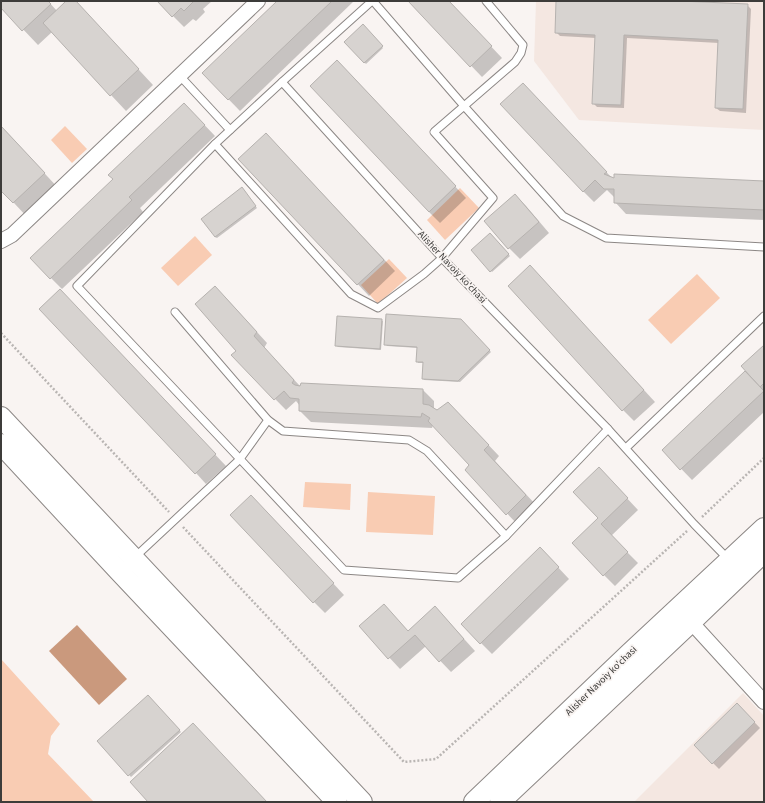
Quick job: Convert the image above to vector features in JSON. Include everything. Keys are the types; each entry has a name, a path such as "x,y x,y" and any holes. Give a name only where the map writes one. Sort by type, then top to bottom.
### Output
{"main road":[{"path":"1,417 127,565 337,802"},
{"path":"1,444 127,565 362,802"},
{"name":"Alisher Navoiy ko'chasi","path":"500,802 691,622 764,528"},
{"name":"Alisher Navoiy ko'chasi","path":"474,802 624,660 735,567 764,552"}],"street":[{"path":"1,241 12,235 258,1"},
{"path":"691,622 764,702"}],"lane":[{"path":"608,429 506,536 458,578 344,570 77,286 215,144 373,1 464,106 563,216 606,238 764,246"},
{"path":"215,144 351,294 378,308 424,274 442,258 492,198 434,132 515,62 521,53 523,45 486,1"},
{"path":"180,76 230,130"},
{"name":"Alisher Navoiy ko'chasi","path":"282,82 442,258 608,429 735,567"},
{"path":"175,312 268,420 283,431 408,440 427,451 506,536"},
{"path":"626,448 764,316"},
{"path":"127,565 240,459 268,420"}],"shaded area":[{"path":"536,1 764,1 764,130 579,120 534,61"},
{"path":"65,126 87,149 72,163 51,140"},
{"path":"460,188 479,208 445,240 427,220"},
{"path":"195,236 212,255 178,286 161,268"},
{"path":"389,259 407,278 378,304 361,285"},
{"path":"697,274 720,298 671,344 648,320"},
{"path":"305,482 351,484 350,510 303,507"},
{"path":"368,492 435,496 433,535 366,532"},
{"path":"77,625 127,679 99,705 49,651"},
{"path":"1,659 60,724 51,736 48,754 94,802 1,802"},
{"path":"743,693 764,716 764,802 634,802"}],"building":[{"path":"1,1 48,1 51,4 22,31 1,8"},
{"path":"66,1 76,1 139,69 110,96 43,23"},
{"path":"157,1 194,1 184,11 181,8 172,17"},
{"path":"277,1 332,1 228,100 202,73"},
{"path":"408,1 449,1 492,46 470,67"},
{"path":"556,1 680,1 748,4 743,109 715,108 718,40 624,35 621,105 592,104 595,35 555,33"},
{"path":"363,24 383,46 364,63 344,42"},
{"path":"337,60 456,186 429,212 310,86"},
{"path":"523,83 607,172 604,174 614,178 614,174 764,181 764,210 614,203 614,189 604,189 595,180 583,192 500,104"},
{"path":"184,103 205,125 129,197 132,200 50,279 30,258 113,179 108,175"},
{"path":"1,126 45,173 13,203 1,191"},
{"path":"266,133 384,260 357,285 238,159"},
{"path":"242,187 256,206 215,237 201,219"},
{"path":"515,194 539,222 508,249 484,221"},
{"path":"490,233 509,254 490,272 471,250"},
{"path":"530,265 644,390 622,411 508,286"},
{"path":"215,286 257,332 254,336 294,380 292,383 300,386 301,383 423,389 423,404 429,405 437,410 448,402 489,445 484,450 526,495 506,515 465,470 469,465 428,421 430,418 422,413 421,417 299,411 299,399 290,398 284,391 274,400 231,355 236,351 195,304"},
{"path":"60,289 216,454 195,474 39,309"},
{"path":"386,314 461,319 490,350 458,381 422,379 423,362 416,362 417,347 384,345"},
{"path":"337,316 382,319 380,349 335,346"},
{"path":"764,345 764,383 760,387 741,366"},
{"path":"745,371 764,391 680,470 662,450"},
{"path":"599,467 628,498 601,524 628,552 603,576 572,543 598,518 573,492"},
{"path":"251,495 334,583 313,603 230,515"},
{"path":"540,547 559,567 480,644 461,624"},
{"path":"384,604 408,631 435,606 464,639 439,662 415,635 388,659 359,626"},
{"path":"148,695 180,730 128,776 97,741"},
{"path":"737,703 755,722 712,764 694,745"},
{"path":"193,723 267,802 148,802 130,782"}]}
